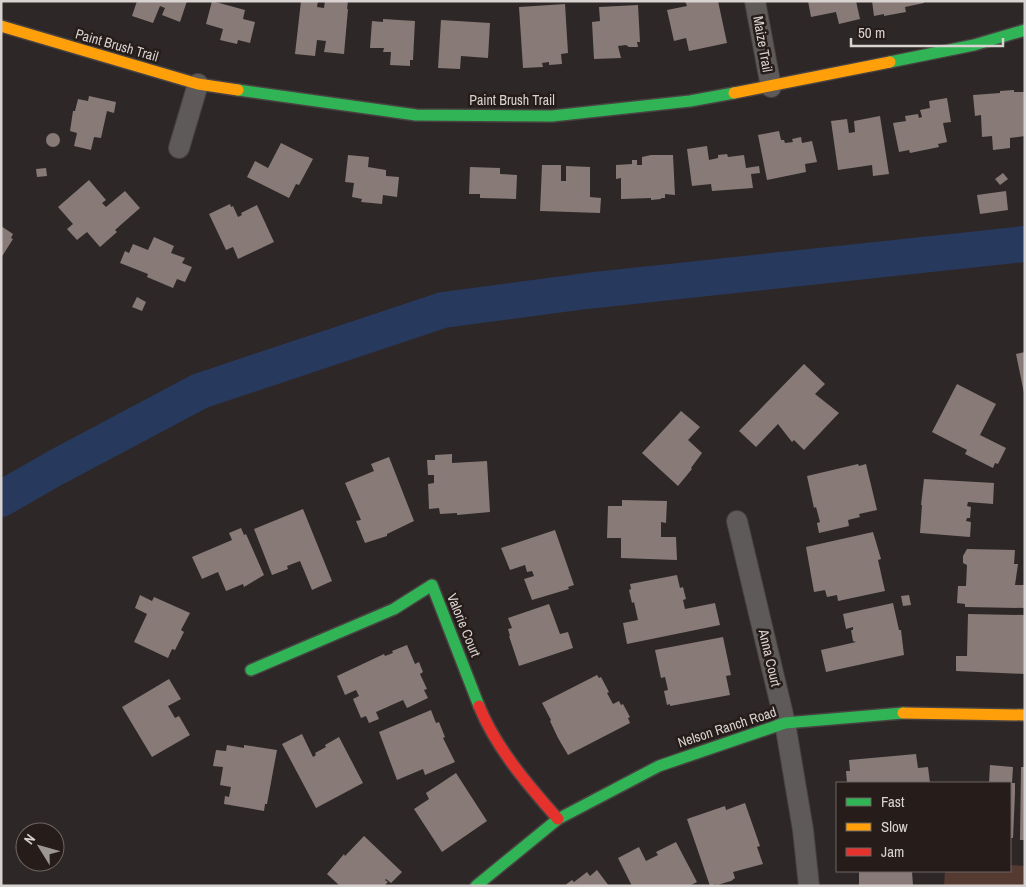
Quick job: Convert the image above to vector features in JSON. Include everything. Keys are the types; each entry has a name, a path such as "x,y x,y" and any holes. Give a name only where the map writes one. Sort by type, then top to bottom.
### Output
{"street":[{"name":"Maize Trail","path":"755,1 771,87"},
{"name":"Paint Brush Trail","path":"1,26 198,84 416,115 542,116 690,101 771,87 974,45 1025,30"},
{"path":"178,148 198,84"},
{"name":"Anna Court","path":"738,521 785,723 803,830 809,886"},
{"name":"Valorie Court","path":"251,670 394,609 432,585 490,729 502,750 536,795 558,819"},
{"name":"Nelson Ranch Road","path":"476,886 558,819 659,766 785,723 891,713 1025,715"}],"shaded area":[{"path":"1011,865 1025,866 1025,886 944,886 945,872 1011,872"}],"building":[{"path":"137,1 187,1 180,22 162,15 165,8 160,6 153,23 132,16"},
{"path":"212,1 245,10 243,19 255,22 250,43 238,40 237,44 220,40 223,29 206,24"},
{"path":"301,1 318,1 317,7 324,8 325,1 348,1 344,54 324,52 326,41 317,40 315,56 295,54"},
{"path":"685,1 718,1 727,43 689,51 686,38 674,41 667,10 687,6"},
{"path":"808,1 856,1 860,19 839,24 836,12 811,17"},
{"path":"872,1 924,1 924,3 905,7 906,12 874,16"},
{"path":"565,4 568,53 561,54 562,64 549,65 549,62 542,63 543,67 523,68 519,7"},
{"path":"638,5 640,42 637,42 638,47 618,46 621,58 594,59 592,22 600,21 599,7"},
{"path":"383,19 415,21 413,60 410,60 410,66 390,65 391,52 383,52 384,48 370,48 372,21 383,22"},
{"path":"441,20 490,23 488,58 461,56 460,69 438,68"},
{"path":"1014,90 1014,92 1025,92 1025,136 1010,138 1010,148 993,150 992,136 982,137 981,115 975,116 973,95"},
{"path":"89,96 116,102 114,113 107,111 101,138 94,137 91,150 74,146 77,133 70,131 73,111 75,111 78,99 88,101"},
{"path":"947,98 951,122 943,123 947,142 938,144 939,147 910,153 909,150 899,152 893,123 906,121 905,116 918,114 919,118 922,117 920,110 930,108 929,101"},
{"path":"880,116 889,174 873,176 872,165 838,170 831,121 847,119 849,133 855,132 854,121"},
{"path":"779,131 781,140 784,140 785,143 793,142 792,139 801,137 802,143 812,141 817,162 805,164 806,172 767,180 758,135"},
{"path":"53,133 58,135 60,140 58,145 53,147 48,145 46,140 48,135"},
{"path":"281,143 313,159 299,185 296,184 289,198 247,177 255,161 268,168"},
{"path":"707,146 709,160 718,158 718,155 727,154 728,157 744,155 746,168 759,166 760,173 751,174 753,188 712,191 711,184 692,186 687,149"},
{"path":"348,155 369,157 368,167 386,170 386,176 399,177 397,197 383,195 382,204 361,202 362,199 352,197 354,183 345,182"},
{"path":"673,155 675,195 665,194 665,198 651,200 651,198 621,199 621,178 616,179 616,165 632,164 632,160 637,160 637,165 642,165 642,157"},
{"path":"542,165 561,165 561,181 566,181 566,166 590,167 590,197 601,198 600,213 540,211"},
{"path":"470,167 500,168 500,174 517,175 516,199 480,198 480,194 469,194"},
{"path":"46,168 47,176 37,177 36,169"},
{"path":"1003,173 1008,179 1000,185 995,179"},
{"path":"89,180 106,200 102,203 106,207 125,191 140,208 115,230 117,232 100,247 87,232 77,240 67,229 73,224 58,207"},
{"path":"1006,191 1008,210 980,214 977,195"},
{"path":"230,204 231,207 233,206 238,217 242,215 241,213 257,205 274,242 238,259 233,247 226,250 209,214"},
{"path":"1,226 13,234 11,238 13,239 1,258"},
{"path":"154,237 174,246 171,253 185,258 182,263 192,267 185,282 177,279 173,288 147,277 148,274 120,263 125,251 129,253 133,244 148,250"},
{"path":"137,297 146,302 142,311 132,307"},
{"path":"1025,352 1025,393 1024,393 1016,354"},
{"path":"804,364 825,384 815,394 839,413 804,450 794,440 792,442 778,424 756,447 739,431"},
{"path":"957,384 996,404 980,435 1006,448 998,464 995,463 993,468 965,454 967,450 932,432"},
{"path":"681,411 700,427 688,440 702,453 678,486 642,453"},
{"path":"452,454 452,463 487,461 490,512 457,515 457,513 440,514 439,508 429,509 428,484 434,483 434,475 428,475 427,460 435,460 435,455"},
{"path":"389,457 414,521 387,534 387,536 365,543 356,521 361,520 345,483 374,471 371,464"},
{"path":"858,464 859,466 866,464 877,510 859,514 860,517 848,520 849,526 819,533 817,523 820,522 816,507 814,508 807,476"},
{"path":"924,479 994,483 993,504 968,502 967,506 971,507 970,518 967,518 966,521 971,522 970,537 920,533"},
{"path":"622,500 667,501 666,523 661,522 661,537 676,537 677,560 621,558 621,538 607,538 608,506 622,506"},
{"path":"303,509 332,581 312,590 300,561 287,566 288,569 272,575 254,529"},
{"path":"241,528 244,535 246,534 264,575 244,587 243,584 226,591 218,572 202,579 192,557 232,540 229,533"},
{"path":"555,530 574,585 568,587 569,589 532,600 524,579 534,576 532,571 527,572 525,565 510,570 501,548"},
{"path":"873,532 881,559 878,560 885,591 838,601 837,595 827,597 825,590 814,592 806,547"},
{"path":"967,549 1015,550 1014,564 1018,564 1015,585 1025,585 1025,608 965,607 965,604 957,603 958,586 966,586 967,565 963,563 963,556"},
{"path":"677,575 680,588 683,587 686,599 683,600 685,609 715,603 720,625 627,644 623,623 638,620 629,590 631,589 630,584"},
{"path":"140,595 152,601 154,597 190,613 181,630 184,632 175,650 172,649 168,658 134,642 147,614 135,608"},
{"path":"909,595 911,605 903,606 901,596"},
{"path":"893,603 899,630 901,630 904,655 826,672 821,650 856,642 853,641 851,630 853,630 853,627 846,629 843,614"},
{"path":"549,604 560,634 568,632 573,648 519,666 509,636 508,629 512,628 508,618"},
{"path":"968,614 1025,615 1025,674 956,671 956,656 967,656"},
{"path":"723,637 731,675 726,676 730,695 667,705 664,691 668,690 665,677 661,678 655,650"},
{"path":"407,645 415,664 419,662 423,672 420,674 427,689 424,690 428,698 407,708 403,700 376,712 379,719 369,723 366,716 361,718 353,699 359,696 356,690 345,695 337,676 384,654 385,656 393,653 392,651"},
{"path":"597,675 599,678 601,677 613,704 619,701 621,705 623,704 630,717 628,718 630,723 568,755 542,703"},
{"path":"169,679 181,699 168,706 175,718 179,716 190,735 152,757 122,707"},
{"path":"431,710 436,723 439,722 445,737 443,738 455,762 425,775 423,769 397,780 379,732"},
{"path":"302,734 313,757 316,755 315,753 326,747 325,745 339,737 363,783 316,808 282,744"},
{"path":"227,745 244,748 244,745 277,750 264,811 224,804 225,796 229,797 231,787 220,785 223,767 213,766 216,750 226,751"},
{"path":"916,754 918,768 928,767 930,782 847,782 846,771 850,771 849,760"},
{"path":"990,765 1013,767 1012,783 1015,783 1015,793 1013,838 1011,838 1011,782 989,782"},
{"path":"1021,767 1025,767 1025,840 1020,840"},
{"path":"456,773 487,821 442,852 414,809 429,799 426,793"},
{"path":"745,803 760,846 757,847 763,864 733,872 735,878 731,881 710,886 687,819 725,806 726,810"},
{"path":"364,836 402,872 391,883 386,879 388,882 384,886 340,886 327,874 344,854 345,856"},
{"path":"676,842 697,882 689,886 632,886 618,858 639,847 646,861 658,855 656,852"},
{"path":"597,870 609,886 564,886 572,880 574,882 587,872 590,876"},
{"path":"859,872 912,872 913,886 859,886"}],"waterway":[{"path":"1,499 200,391 443,310 586,291 1025,244"}],"traffic: fast":[{"path":"890,62 974,45 1025,30"},
{"path":"238,90 416,115 552,116 690,101 734,93"},
{"path":"251,670 394,609 432,585 479,706"},
{"path":"476,886 558,819 659,766 785,723 903,713"}],"traffic: slow":[{"path":"1,26 198,84 238,90"},
{"path":"734,93 890,62"},
{"path":"903,713 1025,715"}],"traffic: jam":[{"path":"479,706 494,737 524,779 558,819"}]}
